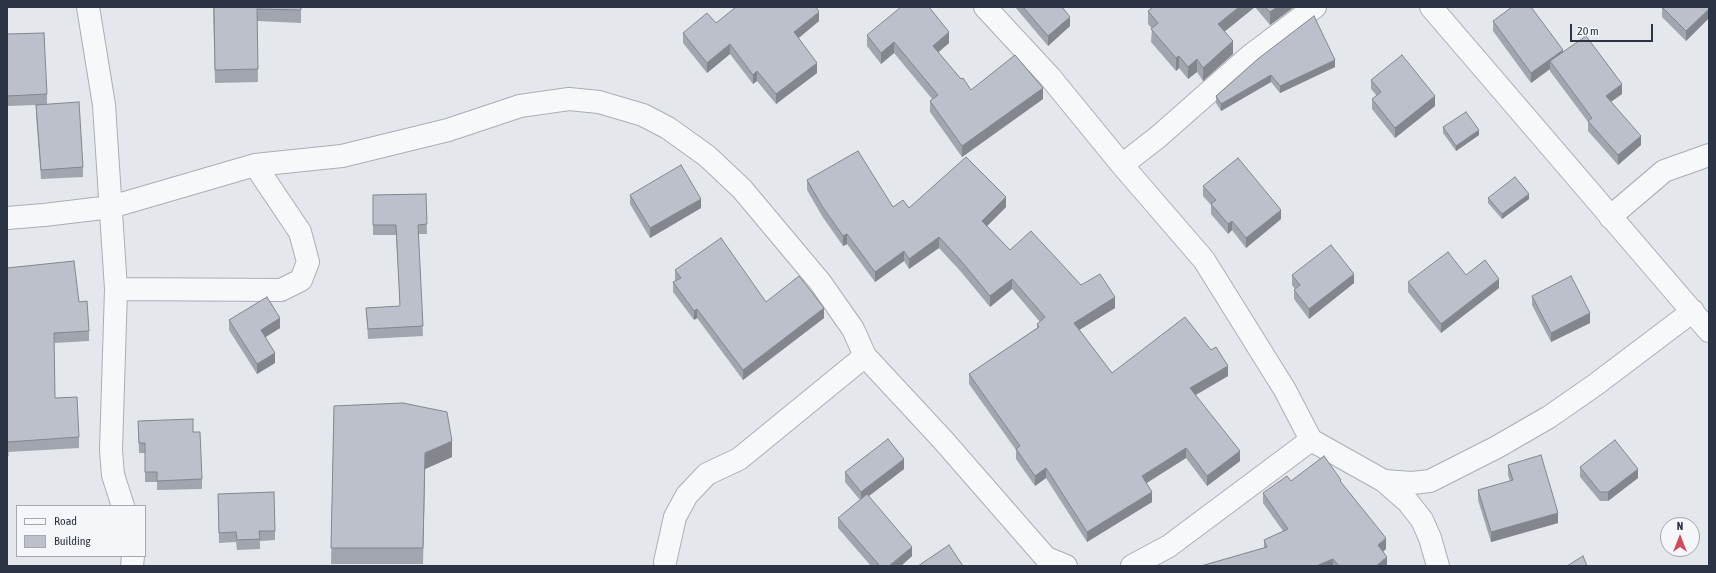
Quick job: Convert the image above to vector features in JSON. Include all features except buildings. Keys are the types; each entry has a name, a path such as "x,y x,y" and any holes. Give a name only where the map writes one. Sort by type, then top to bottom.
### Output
{"street":[{"path":"88,7 104,105 116,289 111,450 113,475 123,505"},
{"path":"985,7 1050,78 1122,165 1204,260 1285,390 1311,440 1384,481 1408,502 1422,520 1430,538 1438,566"},
{"path":"1122,165 1158,137 1251,55 1315,7"},
{"path":"1431,7 1709,331"},
{"path":"7,218 44,215 111,206 255,165 342,156 448,130 520,106 569,99 599,102 643,115 668,128 707,156 742,189 820,282 853,329 865,356 948,446 1046,558 1066,566"},
{"path":"1610,217 1664,171 1709,155"},
{"path":"116,289 281,290 301,280 308,262 300,232 255,165"},
{"path":"1384,481 1430,481 1460,466 1549,417 1595,385 1693,311"},
{"path":"665,562 675,518 687,495 707,474 739,459 865,356"},
{"path":"1132,566 1169,546 1311,440"},
{"path":"1422,520 1430,481"}]}
